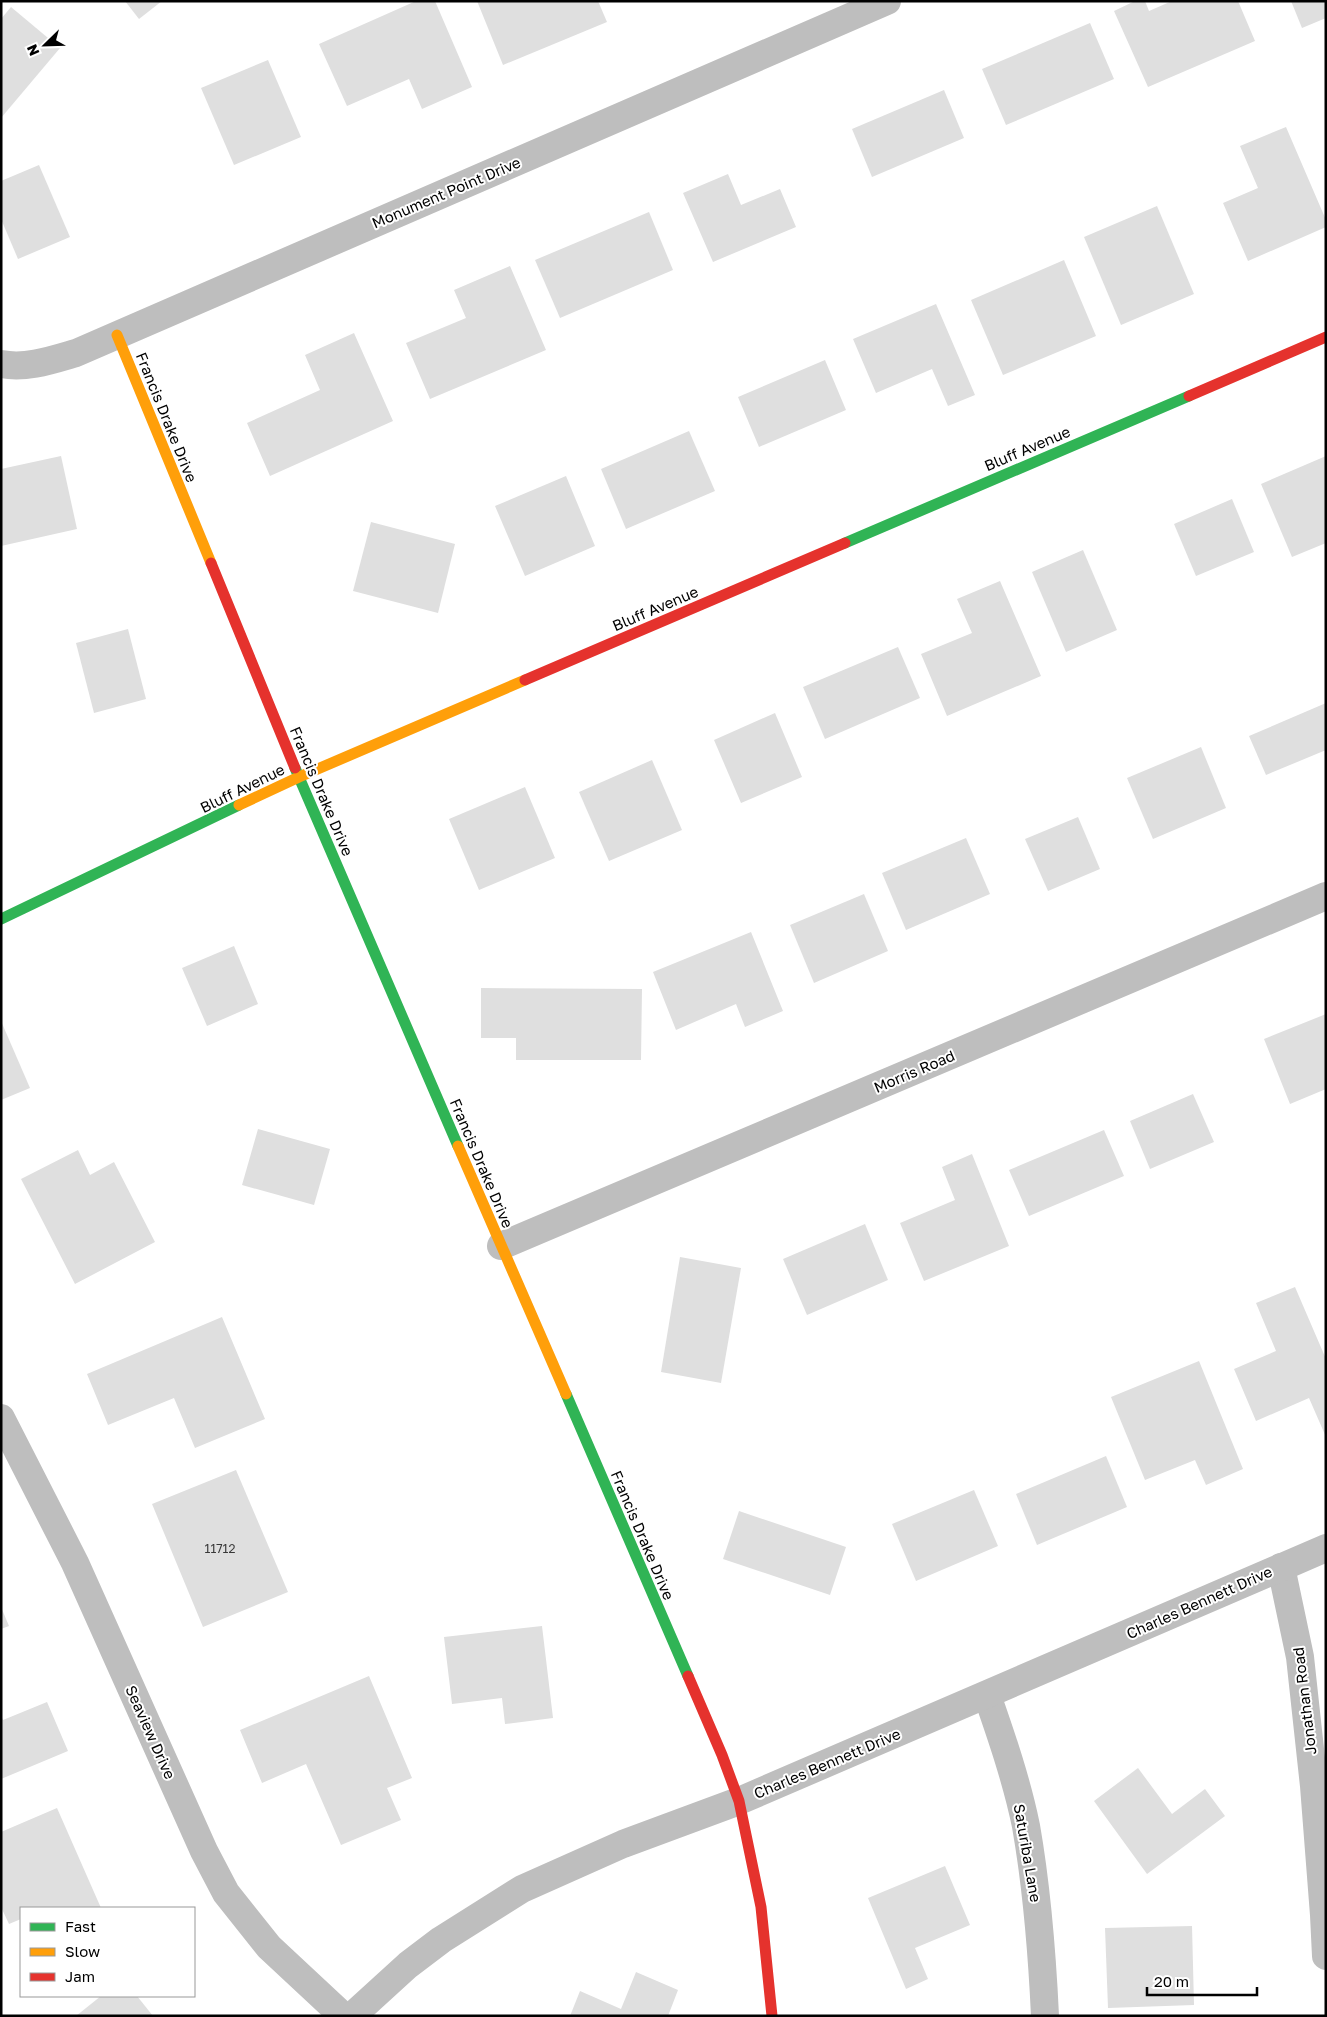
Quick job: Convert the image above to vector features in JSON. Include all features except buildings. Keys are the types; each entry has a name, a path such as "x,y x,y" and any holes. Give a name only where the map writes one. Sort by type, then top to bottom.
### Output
{"street":[{"name":"Monument Point Drive","path":"1,364 11,366 44,362 76,353 887,1"},
{"name":"Francis Drake Drive","path":"117,335 299,777 722,1755 739,1801 761,1907 772,2016"},
{"name":"Bluff Avenue","path":"1,919 299,777 1326,337"},
{"name":"Morris Road","path":"501,1246 1326,896"},
{"name":"Seaview Drive","path":"1,1418 75,1563 200,1842 226,1892 269,1947 343,2016"},
{"name":"Charles Bennett Drive","path":"352,2016 408,1965 441,1940 522,1889 623,1844 739,1801 1326,1548"},
{"name":"Jonathan Road","path":"1281,1567 1300,1657 1315,1796 1326,1956"},
{"name":"Saturiba Lane","path":"987,1695 1003,1740 1025,1826 1041,1934 1045,2016"}],"traffic: fast":[{"path":"845,543 1189,396"},
{"path":"295,768 458,1146"},
{"path":"1,919 239,805"},
{"path":"566,1394 688,1676"}],"traffic: slow":[{"path":"117,335 211,563"},
{"path":"239,805 299,777 525,680"},
{"path":"458,1146 566,1394"}],"traffic: jam":[{"path":"1189,396 1326,337"},
{"path":"525,680 845,543"},
{"path":"211,563 295,768"},
{"path":"688,1676 722,1755 739,1801 761,1907 772,2016"}]}
